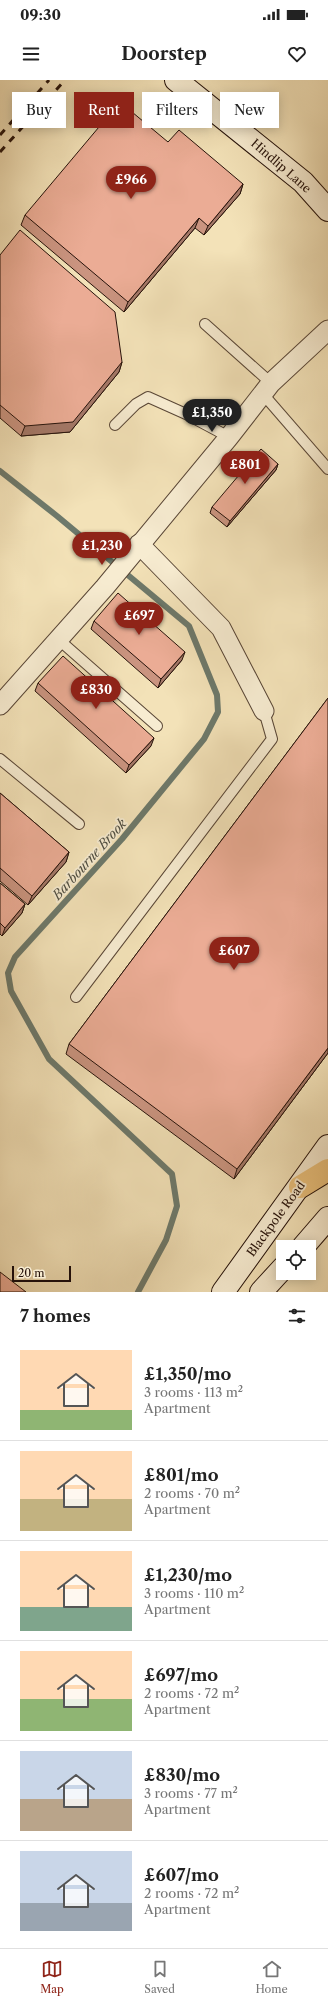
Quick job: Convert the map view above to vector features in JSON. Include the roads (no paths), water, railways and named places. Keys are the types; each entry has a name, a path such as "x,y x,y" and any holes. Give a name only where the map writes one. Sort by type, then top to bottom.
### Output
{"highway":[{"path":"300,1187 328,1170"}],"main road":[{"name":"Hindlip Lane","path":"176,80 303,182 328,210"},
{"name":"Blackpole Road","path":"223,1292 300,1187 328,1146"},
{"path":"309,1240 328,1218"},
{"path":"262,1292 276,1276"}],"street":[{"path":"0,705 105,587 229,437 267,388 328,330"},
{"path":"139,544 221,628 264,711"}],"lane":[{"path":"205,324 267,388 328,469"},
{"path":"115,425 136,404 148,397 167,404 229,437"},
{"path":"58,639 157,726"},
{"path":"76,997 272,739 264,711"},
{"path":"0,759 79,824"}],"waterway":[{"name":"Barbourne Brook","path":"0,471 57,516 189,626 217,695 218,712 204,739 122,839 15,957 8,973 11,991 49,1059 172,1174 177,1206 166,1240 138,1292"}],"railway":[{"path":"0,135 49,80"},
{"path":"0,152 65,80"}]}
